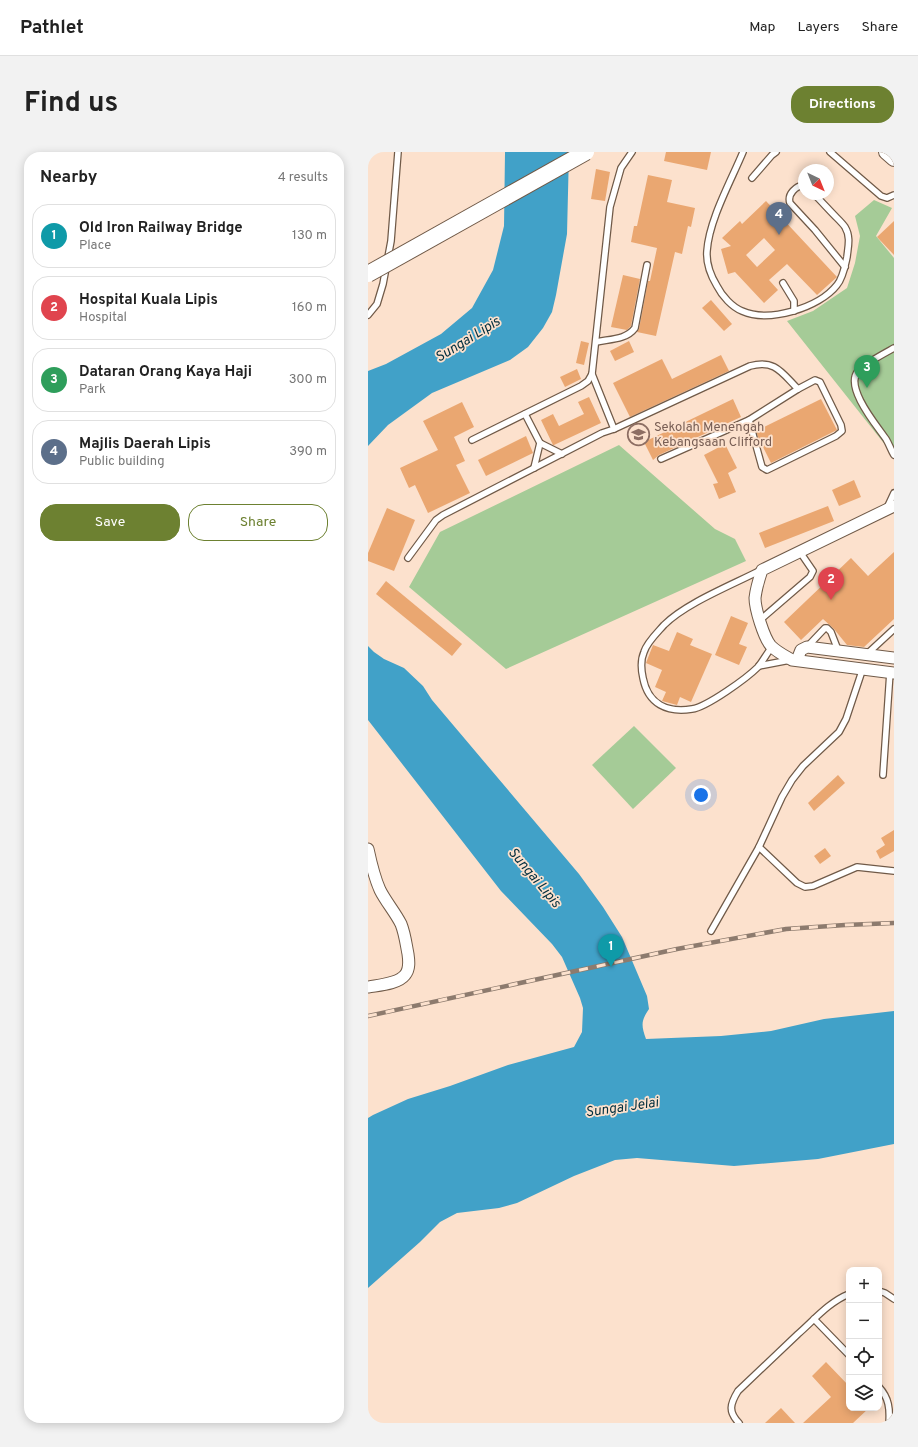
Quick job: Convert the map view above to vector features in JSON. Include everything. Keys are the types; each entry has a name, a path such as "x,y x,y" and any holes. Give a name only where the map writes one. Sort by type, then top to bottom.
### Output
{"main road":[{"path":"368,274 586,152"}],"street":[{"path":"886,152 894,159"},
{"path":"891,507 762,570 755,597 760,620 768,641 772,647 795,660 864,668 892,673"},
{"path":"795,660 801,650 807,647 894,658"},
{"path":"368,849 374,875 379,887 400,923 406,938 409,961 405,974 400,979 368,987"}],"lane":[{"path":"368,315 377,304 383,284 391,241 398,152"},
{"path":"472,440 581,386 588,381 592,374 610,207 622,168 632,152"},
{"path":"743,152 716,215 709,236 707,253 709,268 720,292 742,311 751,314 770,315 794,311 805,307 829,293 842,278 849,240 845,227 820,200"},
{"path":"752,178 772,154 776,152"},
{"path":"830,152 881,196 887,198 894,195"},
{"path":"798,187 790,194 790,203 815,230 845,267"},
{"path":"596,342 624,337 635,328 647,265"},
{"path":"783,283 794,301 794,311"},
{"path":"894,348 880,355 858,371 855,377 857,395 861,404 887,441 894,455"},
{"path":"408,558 436,520 452,510 602,433 750,366 761,363 771,365 780,370 798,389"},
{"path":"592,374 614,428"},
{"path":"661,458 749,420 815,380 820,382 841,425 842,431 836,436 767,470 762,467 749,420"},
{"path":"526,414 540,443 562,454"},
{"path":"534,468 540,443"},
{"path":"891,507 894,493"},
{"path":"760,620 810,577 813,571 812,568 800,552"},
{"path":"762,570 690,606 674,616 664,625 648,643 644,650 641,666 645,690 653,700 662,706 679,710 694,709 703,706 725,692 759,666 772,647"},
{"path":"807,647 825,628 827,628 831,632 838,650"},
{"path":"867,654 894,629"},
{"path":"759,666 795,660"},
{"path":"711,931 759,846 782,797 792,780 803,766 838,732 846,719 864,668"},
{"path":"883,774 892,673"},
{"path":"759,846 797,883 804,887 813,886 857,867 894,871"},
{"path":"882,1292 894,1299"},
{"path":"739,1423 732,1414 731,1406 732,1401 738,1391 814,1319 846,1295"},
{"path":"814,1319 846,1352"},
{"path":"882,1390 888,1401 889,1423"}],"green space":[{"path":"874,200 892,208 876,236 894,258 894,456 787,321 813,311 847,288 855,263 860,236 855,216"},
{"path":"619,445 715,529 735,539 746,561 506,669 409,587 440,532"},
{"path":"634,726 676,768 633,809 592,765"}],"water":[{"name":"Sungai Lipis","path":"505,152 569,152 567,234 552,312 543,328 528,347 510,360 432,393 388,425 368,446 368,371 386,364 441,334 472,308 493,270 504,226"},
{"path":"368,646 384,659 404,668 423,686 432,700 579,874 603,907 622,937 647,996 649,1009 644,1017 643,1023 643,1030 646,1039 721,1036 771,1031 824,1019 894,1011 894,1144 818,1159 734,1166 637,1158 615,1160 574,1176 517,1203 499,1208 457,1213 440,1222 420,1242 368,1288 368,1118 408,1099 450,1086 508,1065 574,1047 582,1032 583,1008 562,957 552,944 501,891 368,720"}],"building":[{"path":"666,152 711,152 707,170 664,161"},
{"path":"596,169 610,172 605,201 591,199"},
{"path":"648,175 672,180 667,202 695,208 691,227 688,226 682,254 675,252 656,336 637,332 639,329 648,281 650,281 657,248 631,242 634,226 637,226"},
{"path":"766,201 837,277 817,295 787,264 769,280 778,290 764,303 735,272 728,274 721,249 731,246 722,238 740,221 742,224","holes":["764,238 775,250 757,267 746,255"]},
{"path":"894,221 894,255 877,237"},
{"path":"623,275 640,279 631,326 627,330 611,327"},
{"path":"711,300 732,324 724,331 702,308"},
{"path":"581,341 589,343 584,365 576,363"},
{"path":"629,341 634,352 615,361 610,351"},
{"path":"721,355 729,371 630,417 613,383 662,359 672,379"},
{"path":"577,369 581,379 565,387 560,377"},
{"path":"589,397 601,423 553,445 541,420 553,414 559,426 584,414 578,402"},
{"path":"733,399 741,417 659,455 653,460 644,442"},
{"path":"821,399 837,430 771,463 756,431"},
{"path":"462,402 474,427 454,437 465,461 456,465 470,493 428,513 415,485 409,488 400,468 438,450 423,421"},
{"path":"526,436 533,453 486,476 478,460"},
{"path":"725,444 737,468 728,473 736,492 719,499 713,484 718,483 704,455"},
{"path":"854,480 861,497 839,506 832,490"},
{"path":"828,506 834,521 765,548 759,533"},
{"path":"387,508 415,520 394,571 368,561 368,553"},
{"path":"894,552 894,619 864,647 847,645 834,629 823,619 801,640 784,622 851,558 868,576"},
{"path":"386,581 462,644 452,656 376,594"},
{"path":"731,616 748,623 739,644 747,647 739,665 715,655"},
{"path":"677,632 693,639 690,645 712,654 691,702 680,697 677,705 662,701 666,692 655,687 662,670 646,663 653,645 669,651"},
{"path":"838,775 845,783 814,811 808,803"},
{"path":"894,830 894,851 880,859 876,851 885,845 881,838"},
{"path":"825,848 831,856 820,864 814,856"},
{"path":"826,1362 846,1383 846,1411 866,1411 853,1423 803,1423 831,1397 812,1376"},
{"path":"781,1408 795,1423 765,1423"}],"railway":[{"path":"368,1016 677,949 786,929 894,923"}],"place":[{"name":"Majlis Daerah Lipis","path":"779,235"},
{"name":"Dataran Orang Kaya Haji","path":"867,388"},
{"name":"Sekolah Menengah Kebangsaan Clifford","path":"639,435"},
{"name":"Hospital Kuala Lipis","path":"831,600"},
{"name":"Old Iron Railway Bridge","path":"611,967"}],"water label":[{"name":"Sungai Jelai","path":"622,1108"}]}
